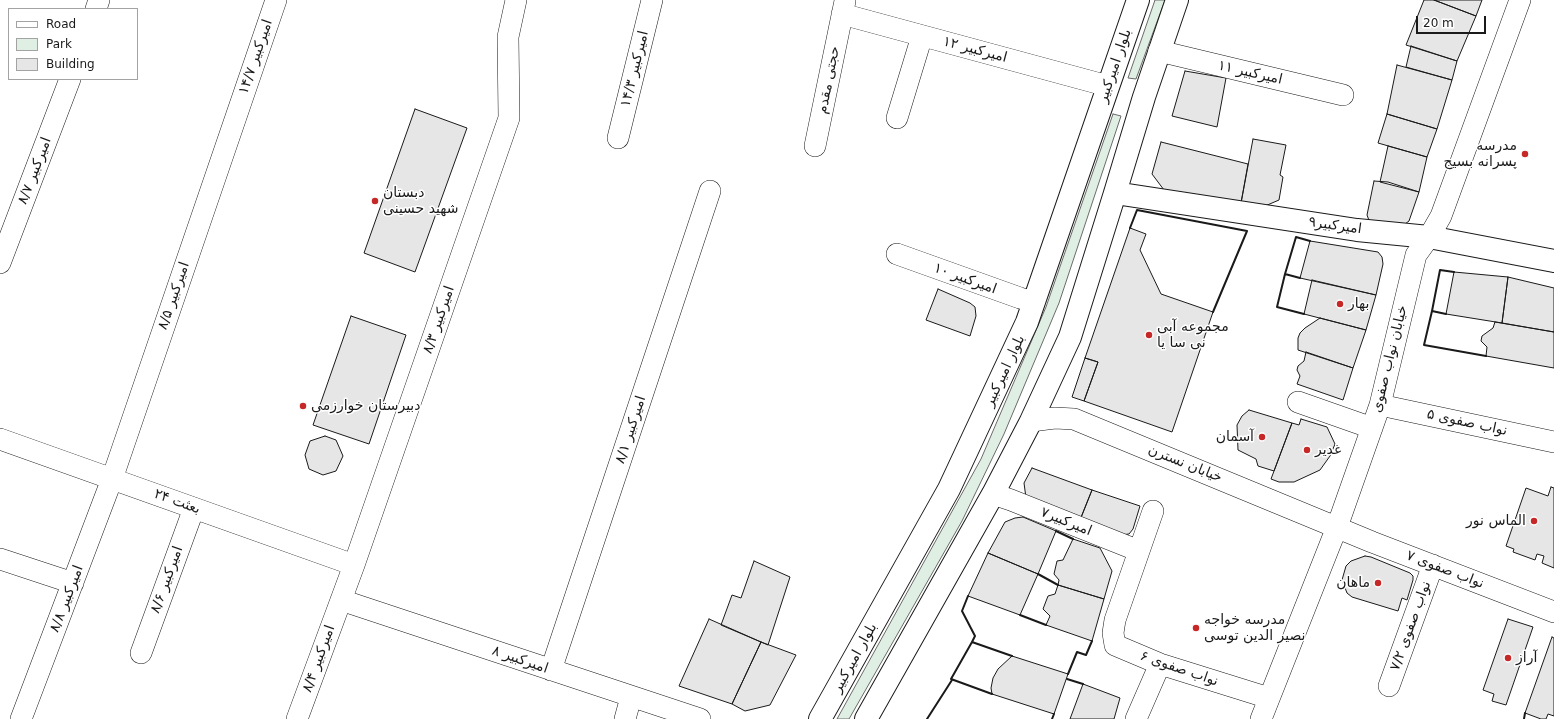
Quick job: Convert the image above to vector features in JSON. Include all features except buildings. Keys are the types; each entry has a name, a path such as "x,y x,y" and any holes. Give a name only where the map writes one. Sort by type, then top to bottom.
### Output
{"main road":[{"name":"بلوار امیرکبیر","path":"820,719 950,489 1027,322 1138,0"},
{"path":"866,719 993,494 1031,422 1070,337 1159,51 1177,0"},
{"name":"امیرکبیر۹","path":"1115,193 1357,230 1429,237 1554,261"}],"street":[{"name":"امیرکبیر ۱۴/۷","path":"237,113 276,0"},
{"name":"امیرکبیر ۸/۳","path":"341,600 509,118 508,37 516,0"},
{"name":"امیرکبیر ۱۴/۳","path":"618,138 652,0"},
{"name":"خیابان نواب صفوی","path":"1261,719 1337,527 1380,405 1416,255 1429,237 1441,216 1520,0"},
{"name":"امیرکبیر ۱۲","path":"844,7 922,36 1108,86"},
{"name":"حجتی مقدم","path":"815,146 844,7"},
{"path":"897,118 922,36"},
{"name":"امیرکبیر ۱۱","path":"1159,51 1342,95"},
{"name":"امیرکبیر ۸/۷","path":"0,263 70,80"},
{"name":"امیرکبیر ۸/۵","path":"112,479 237,113"},
{"name":"امیرکبیر ۸/۱","path":"551,670 710,191"},
{"name":"امیرکبیر ۱۰","path":"897,254 1034,302"},
{"path":"1298,402 1372,428"},
{"name":"نواب صفوی ۵","path":"1380,405 1554,442"},
{"name":"خیابان نسترن","path":"1031,422 1055,418 1074,419 1337,527"},
{"name":"بعثت ۲۴","path":"0,439 354,565"},
{"name":"امیرکبیر ۸/۸","path":"21,719 112,479"},
{"name":"امیرکبیر۷","path":"993,494 1139,551"},
{"name":"امیرکبیر ۸/۶","path":"141,652 194,508"},
{"path":"1139,551 1153,511"},
{"name":"نواب صفوی ۷","path":"1337,527 1554,612"},
{"name":"نواب صفوی ۶","path":"1139,551 1115,620 1113,633 1115,645 1160,664 1269,698"},
{"path":"0,559 73,583"},
{"name":"نواب صفوی ۷/۲","path":"1389,686 1433,565"},
{"name":"امیرکبیر ۸","path":"341,600 700,719"},
{"name":"امیرکبیر ۸/۴","path":"297,719 341,600"},
{"path":"1136,719 1160,664"},
{"path":"625,719 631,697"}],"green space":[{"path":"1155,0 1165,0 1136,79 1128,78"},
{"path":"1113,114 1121,116 1059,303 1004,434 962,521 849,719 837,719 981,459 1046,307"}],"wall":[{"path":"1130,228 1137,210 1247,231 1213,312"},
{"path":"1300,278 1285,274 1296,237 1310,241"},
{"path":"1446,314 1432,311 1440,270 1454,272"},
{"path":"1285,274 1277,307 1304,314"},
{"path":"1432,311 1424,345 1486,356"},
{"path":"1056,531 1073,539"},
{"path":"1038,574 1058,585"},
{"path":"968,596 962,611 975,636 972,642"},
{"path":"1020,615 1046,625"},
{"path":"1068,674 1077,652 1086,655 1092,641"},
{"path":"992,694 951,679 972,642 1012,656"},
{"path":"1067,679 1083,684"},
{"path":"927,719 952,680"},
{"path":"1524,719 1525,713"},
{"path":"1052,719 1054,714"}],"place":[{"name":"مدرسه پسرانه بسیج","path":"1525,154"},
{"name":"دبستان شهید حسینی","path":"375,201"},
{"name":"بهار","path":"1340,304"},
{"name":"مجموعه آبی نی سا یا","path":"1149,335"},
{"name":"دبیرستان خوارزمی","path":"303,406"},
{"name":"آسمان","path":"1262,437"},
{"name":"غدیر","path":"1307,450"},
{"name":"الماس نور","path":"1534,521"},
{"name":"ماهان","path":"1378,583"},
{"name":"مدرسه خواجه نصیر الدین توسی","path":"1196,628"},
{"name":"آراز","path":"1508,658"}]}
